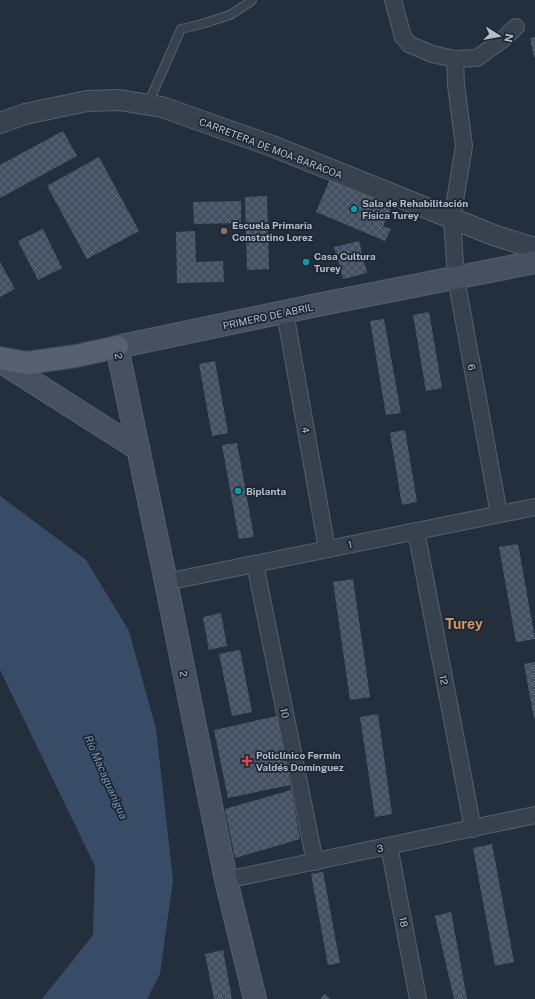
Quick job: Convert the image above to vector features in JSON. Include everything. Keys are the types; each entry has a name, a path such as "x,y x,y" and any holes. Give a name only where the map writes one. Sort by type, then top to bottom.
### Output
{"main road":[{"name":"PRIMERO DE ABRIL","path":"0,358 27,363 76,356 535,262"},
{"name":"2","path":"117,347 226,880 255,999"},
{"path":"0,362 138,449"}],"street":[{"path":"393,0 403,37 409,44 432,54 455,59 477,58 502,40 516,27"},
{"name":"6","path":"455,59 456,85 464,146 452,219 456,278 499,514"},
{"name":"CARRETERA DE MOA-BARACOA","path":"0,123 26,114 87,101 119,100 162,107 272,146 496,236 535,248"},
{"name":"4","path":"285,312 327,549"},
{"name":"1","path":"166,582 535,507"},
{"name":"12","path":"416,531 473,829"},
{"name":"10","path":"255,564 315,862"},
{"name":"3","path":"226,880 535,815"},
{"name":"18","path":"389,846 418,999"}],"lane":[{"path":"148,104 181,29 230,15 252,0"}],"water":[{"name":"Río Macaguanigua","path":"0,496 86,560 129,631 156,729 173,880 160,974 147,999 42,999 93,935 95,866 0,670"}],"building":[{"path":"535,37 535,57 534,57 530,38"},
{"path":"63,131 77,156 0,198 0,165"},
{"path":"99,157 139,231 87,259 47,186"},
{"name":"Sala de Rehabilitación Física Turey","path":"330,179 392,206 383,226 391,229 385,241 316,212"},
{"path":"267,196 269,269 247,270 245,197"},
{"path":"241,201 241,223 194,224 193,202"},
{"path":"43,229 62,268 38,280 18,241"},
{"path":"195,231 196,262 223,261 224,282 177,283 176,232"},
{"path":"359,241 367,273 343,279 334,247"},
{"path":"0,262 15,289 0,297"},
{"path":"429,312 442,388 426,391 413,315"},
{"path":"384,319 401,413 386,415 370,321"},
{"path":"215,361 228,433 212,436 199,364"},
{"path":"405,430 417,502 402,505 390,433"},
{"name":"Biplanta","path":"237,443 254,537 239,539 222,445"},
{"path":"518,544 535,639 516,642 499,547"},
{"path":"353,579 370,697 350,700 333,582"},
{"path":"221,613 227,646 209,650 203,617"},
{"path":"240,650 252,712 232,716 219,654"},
{"path":"535,662 535,718 534,718 524,664"},
{"path":"378,714 392,814 375,817 360,717"},
{"path":"277,716 290,785 228,798 214,730"},
{"path":"291,790 300,839 235,858 225,809"},
{"path":"492,844 514,962 495,966 473,848"},
{"path":"323,872 340,963 328,965 311,874"},
{"path":"451,912 467,999 454,999 435,916"},
{"path":"223,950 232,999 214,999 205,954"},
{"path":"325,994 330,999 320,999"}],"place":[{"name":"Sala de Rehabilitación Física Turey","path":"354,209"},
{"name":"Escuela Primaria Constatino Lorez","path":"224,231"},
{"name":"Casa Cultura Turey","path":"306,262"},
{"name":"Biplanta","path":"238,491"},
{"name":"Policlínico Fermín Valdés Domínguez","path":"247,761"}],"district":[{"name":"Turey","path":"464,624"}]}
